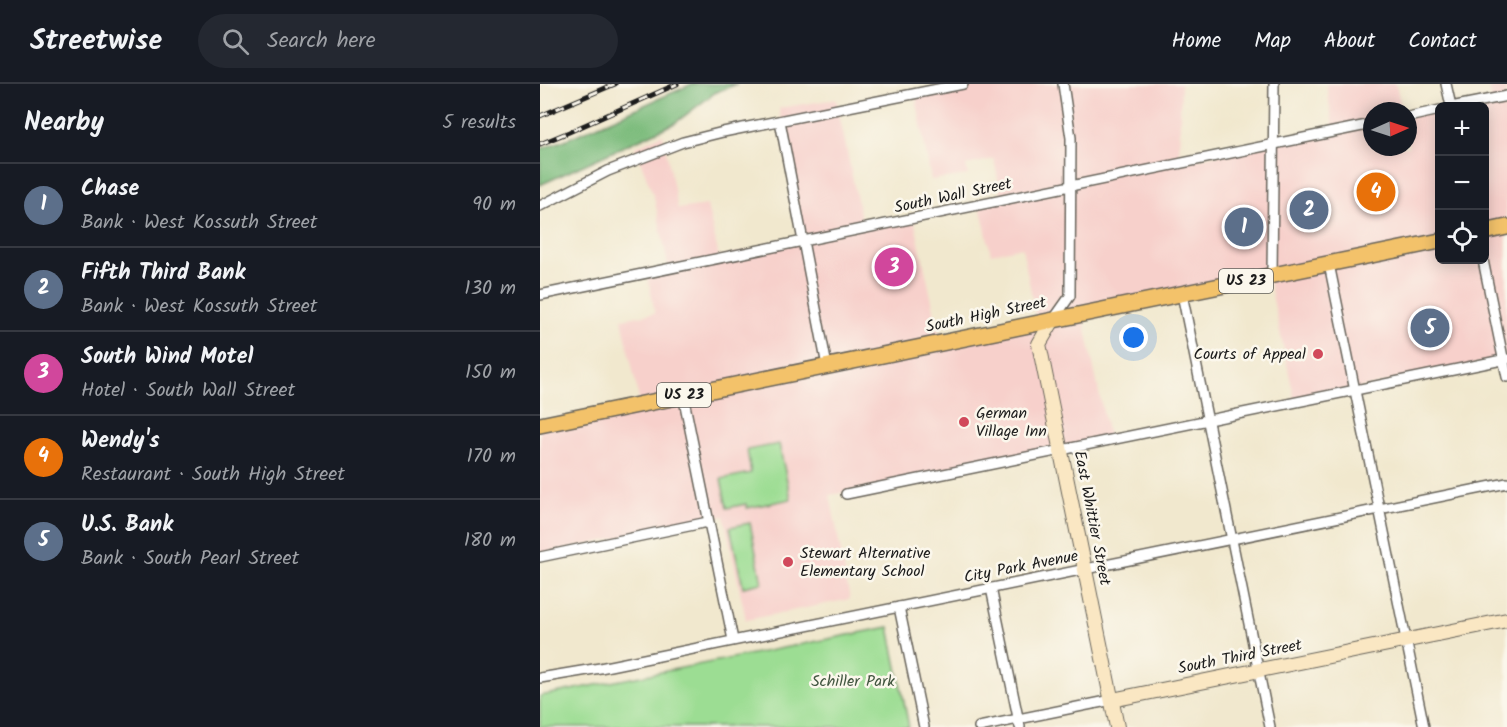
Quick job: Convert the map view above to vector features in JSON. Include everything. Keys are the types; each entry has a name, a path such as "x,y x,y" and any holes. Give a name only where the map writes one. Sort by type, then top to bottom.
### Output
{"main road":[{"path":"1489,231 1507,227"},
{"name":"South High Street","path":"540,425 1435,242"}],"street":[{"path":"540,206 608,171 673,146 723,132 963,84"},
{"path":"1053,320 1070,292 1071,138 1064,84"},
{"path":"1272,275 1274,84"},
{"path":"1446,84 1450,102"},
{"path":"1476,102 1507,96"},
{"path":"1417,115 1435,111"},
{"path":"780,121 827,366"},
{"name":"South Wall Street","path":"540,295 1363,126"},
{"path":"1329,264 1424,727"},
{"path":"1483,264 1507,377"},
{"path":"1182,294 1270,727"},
{"name":"East Whittier Street","path":"1053,320 1039,342 1118,727"},
{"path":"846,495 1505,359"},
{"path":"683,395 733,640"},
{"name":"City Park Avenue","path":"540,678 600,668 1507,483"},
{"path":"540,557 708,522"},
{"path":"991,588 1019,723"},
{"path":"899,607 924,727"},
{"name":"South Third Street","path":"979,727 1019,723 1112,700 1507,620"}],"shaded area":[{"path":"954,84 1181,84 1179,163 1334,131 1326,84 1396,84 1400,102 1363,102 1363,156 1417,156 1417,114 1435,111 1435,264 1489,264 1489,102 1480,102 1491,100 1488,84 1506,84 1507,379 1502,359 1295,401 1268,276 1082,310 1109,441 830,495 850,599 746,620 724,516 540,554 540,423 640,404 622,319 655,313 647,273 669,269 654,197 635,147 663,134 678,209 707,205 719,257 804,240 779,108 836,99 863,228 914,219 941,342 1037,322 1022,247 991,254 980,205 1002,200 994,159 966,165 968,175 931,180 915,92"}],"green space":[{"path":"692,84 737,84 716,92 675,123 540,185 540,149"},
{"path":"779,444 791,499 747,508 746,504 727,508 721,479 751,473 747,450"},
{"path":"750,523 762,583 743,587 730,527"},
{"name":"Schiller Park","path":"889,627 909,727 540,727 540,696"}],"railway":[{"path":"540,116 615,84"},
{"path":"540,144 677,84"}],"place":[{"name":"Wendy's","path":"1376,192"},
{"name":"Fifth Third Bank","path":"1309,210"},
{"name":"Chase","path":"1244,227"},
{"name":"South Wind Motel","path":"894,267"},
{"name":"U.S. Bank","path":"1430,328"},
{"name":"Courts of Appeal","path":"1318,354"},
{"name":"German Village Inn","path":"964,422"},
{"name":"Stewart Alternative Elementary School","path":"788,562"}]}
